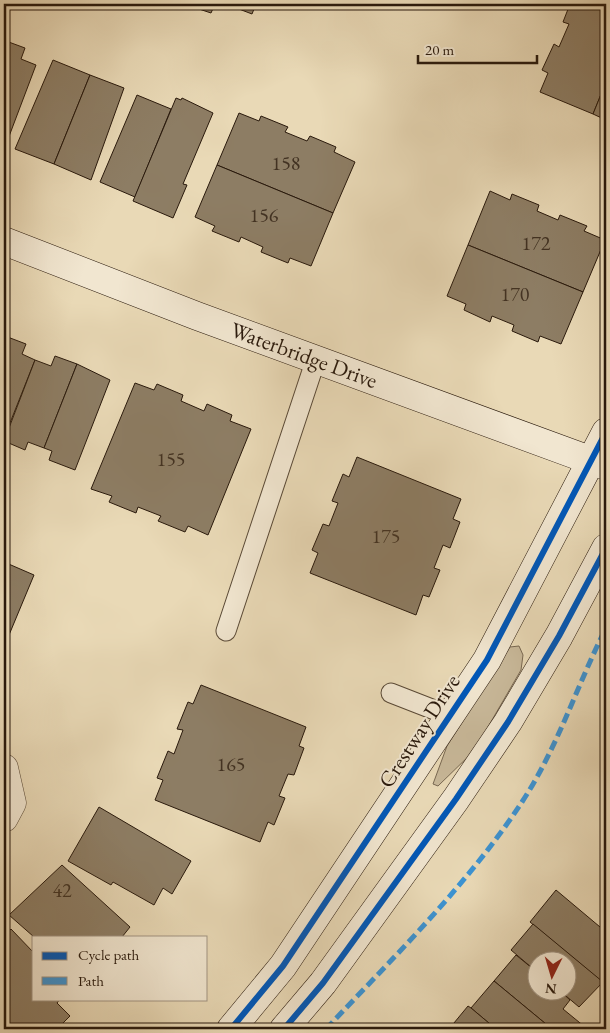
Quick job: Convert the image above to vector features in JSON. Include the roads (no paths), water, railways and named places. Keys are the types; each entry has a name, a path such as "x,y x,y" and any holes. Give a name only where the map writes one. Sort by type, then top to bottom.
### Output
{"street":[{"name":"Waterbridge Drive","path":"4,240 197,316 599,462"},
{"name":"Crestway Drive","path":"231,1029 284,966 450,716 504,628 599,462 606,432"},
{"path":"284,1029 323,983 456,800 503,730 559,636 606,548"},
{"path":"4,768 12,803 4,818"}],"lane":[{"path":"226,631 316,359"},
{"path":"391,694 450,716"}]}
